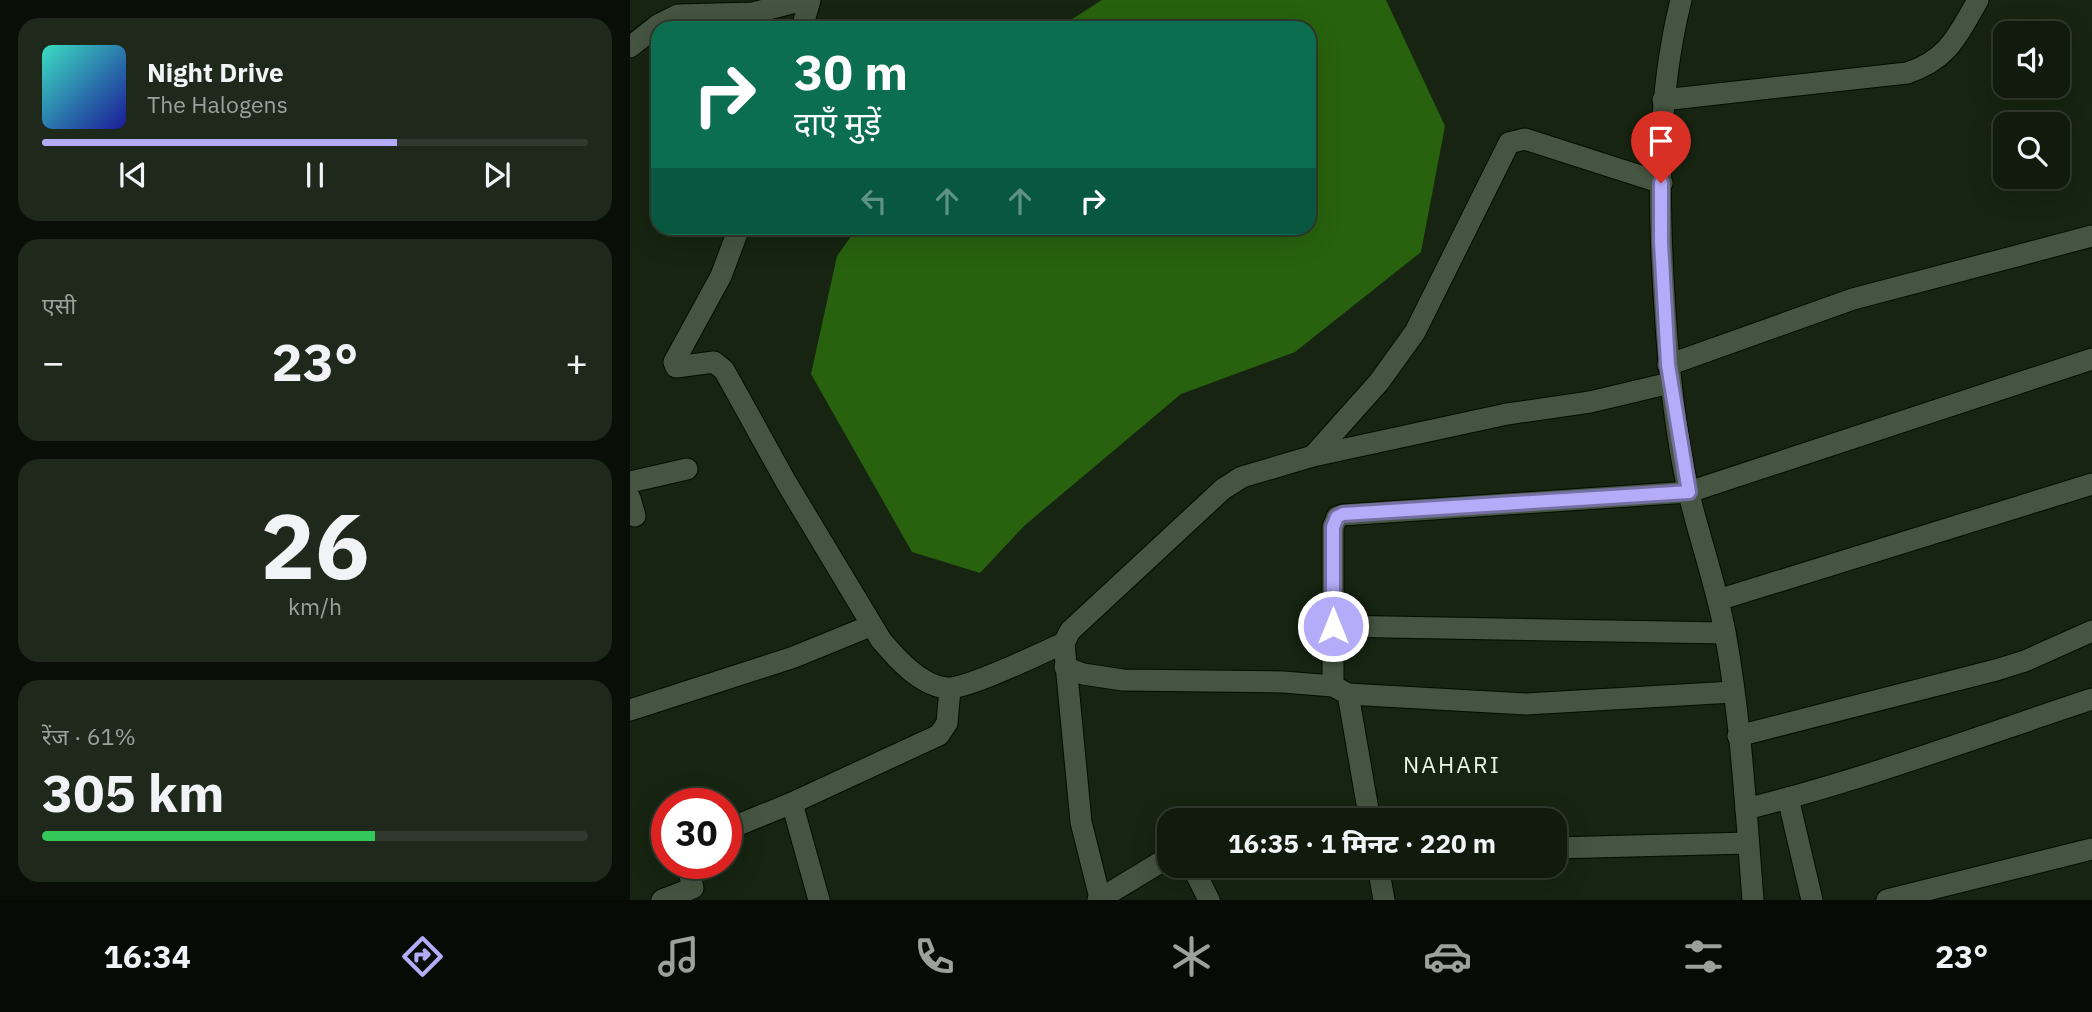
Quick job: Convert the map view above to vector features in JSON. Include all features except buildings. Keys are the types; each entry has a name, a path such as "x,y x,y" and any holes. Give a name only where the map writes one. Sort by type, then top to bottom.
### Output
{"street":[{"path":"665,21 678,15 725,7 753,13 803,0"},
{"path":"804,21 810,0"},
{"path":"1681,0 1663,100 1661,242 1669,374 1689,492 1725,633 1746,809 1752,900"},
{"path":"1663,100 1914,70 1940,57 1953,44 1978,0"},
{"path":"630,47 651,30"},
{"path":"1313,456 1379,382 1415,332 1509,143 1525,139 1661,183"},
{"path":"736,235 721,276 674,362 676,366 714,362 724,370 870,626 894,656 939,687 950,688 975,681 1064,643"},
{"path":"1157,864 1099,899 1081,822 1064,643 1070,631 1223,489 1242,477 1313,456 1507,414 1590,402 1669,374 1853,299 2092,236"},
{"path":"1365,808 1340,690 1333,626 1333,527 1337,517 1343,514 1689,492 2092,359"},
{"path":"630,482 687,469"},
{"path":"1718,600 2092,484"},
{"path":"630,710 794,657 870,626"},
{"path":"1333,626 1725,633"},
{"path":"1738,736 1996,670 2025,661 2092,631"},
{"path":"1065,667 1083,674 1124,680 1283,682 1340,690 1526,704 1733,692"},
{"path":"742,823 939,735 947,723 950,688"},
{"path":"1746,809 1907,762 2092,699"},
{"path":"1788,798 1812,900"},
{"path":"792,803 819,900"},
{"path":"1567,848 1748,843"},
{"path":"1887,900 2092,849"},
{"path":"1198,878 1209,900"},
{"path":"1380,878 1384,900"},
{"path":"662,900 693,888 691,879"}],"shaded area":[{"path":"1102,0 1386,0 1445,126 1421,252 1295,352 1181,394 1024,526 980,573 912,552 811,374 837,256 852,235 1316,235 1316,21 1069,21"}],"district":[{"name":"NAHARI","path":"1452,764"}],"route":[{"path":"1333,626 1333,527 1337,517 1343,514 1689,492 1668,365 1661,242 1661,183"}]}
